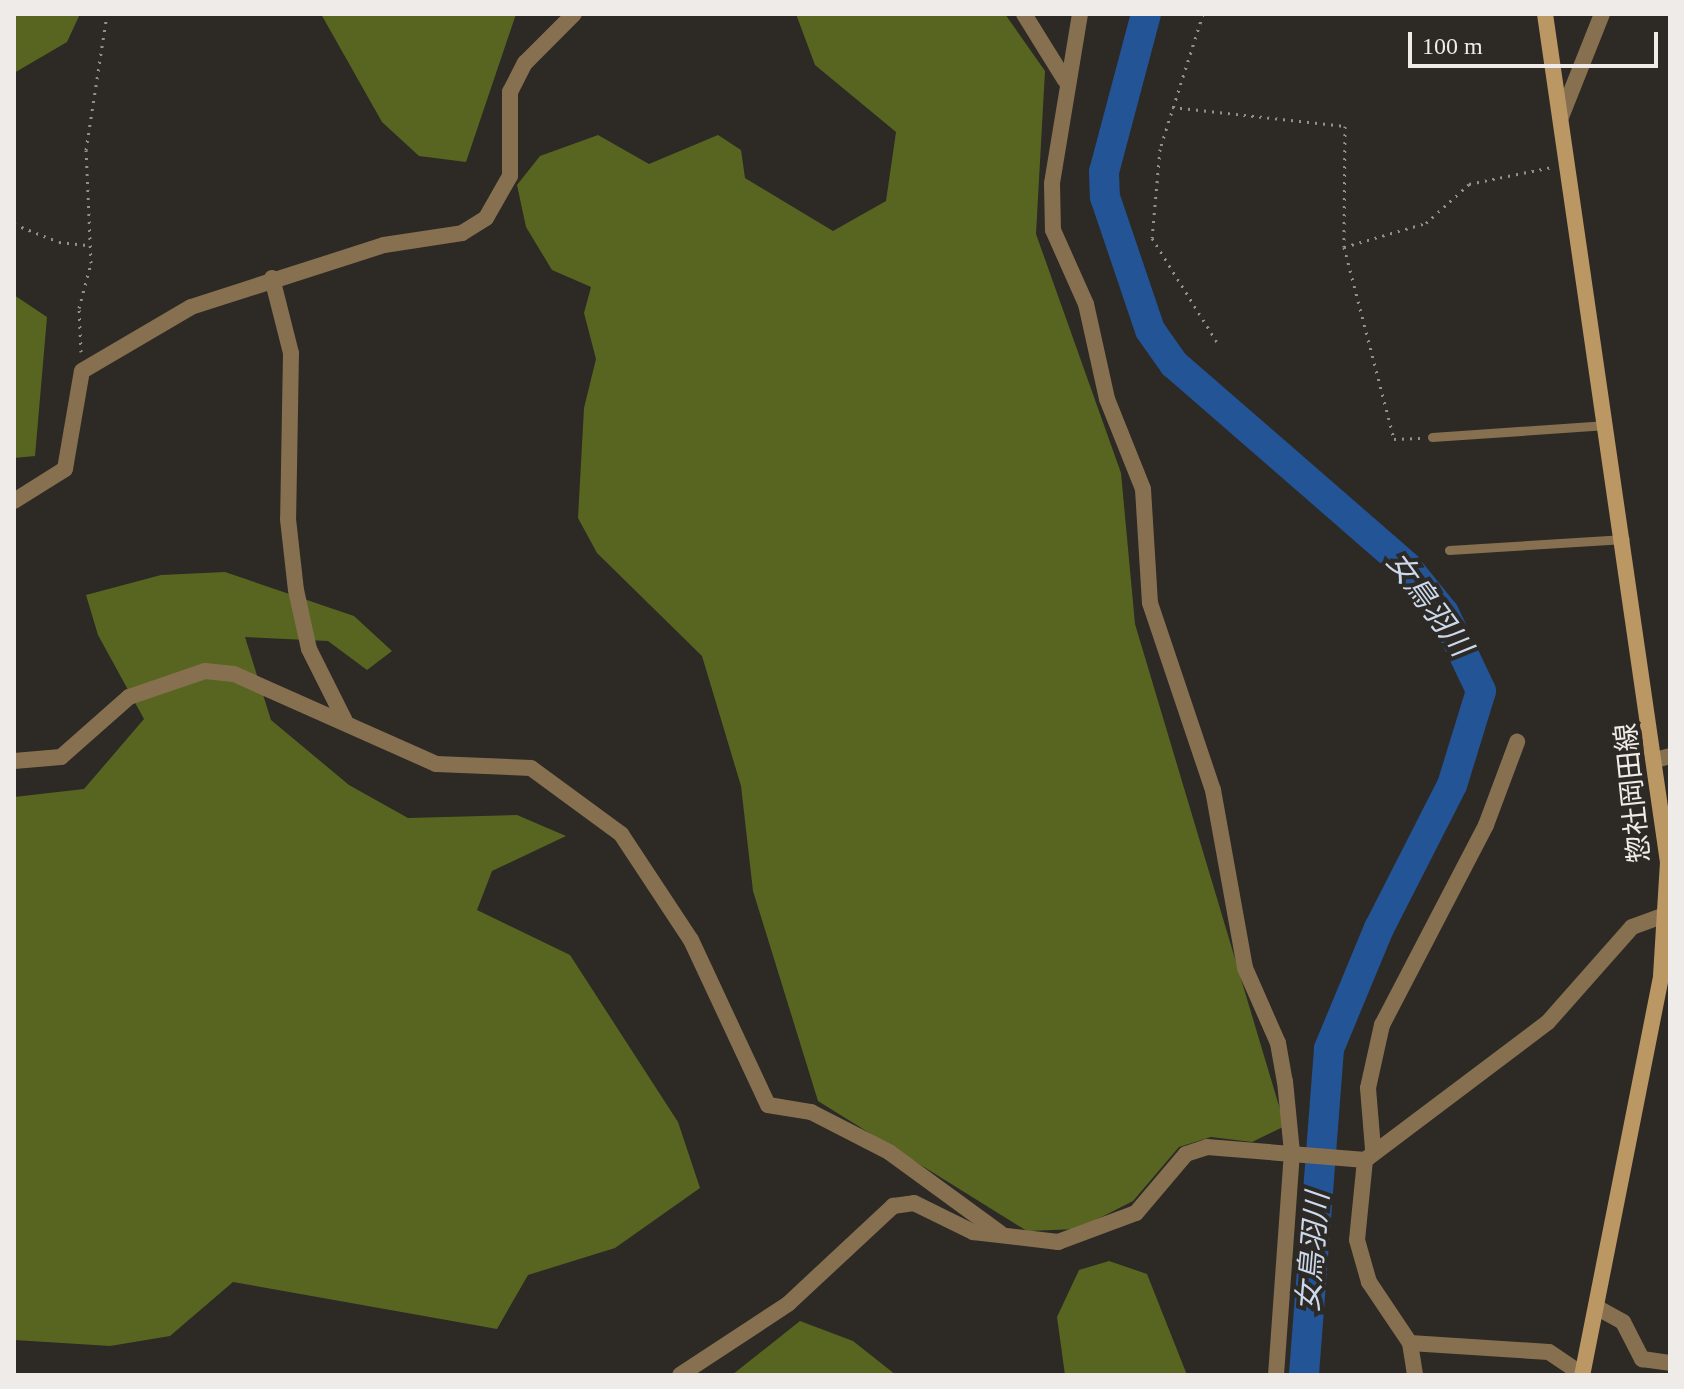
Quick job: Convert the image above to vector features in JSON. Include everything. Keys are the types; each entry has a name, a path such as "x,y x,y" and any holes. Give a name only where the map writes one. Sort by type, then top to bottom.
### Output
{"main road":[{"name":"惣社岡田線","path":"1545,14 1625,539 1664,757 1665,915 1661,977 1582,1374"}],"street":[{"path":"14,501 65,469 82,371 191,307 272,278 384,245 462,233 486,218 510,176 510,92 525,63 574,14"},
{"path":"1024,14 1065,80"},
{"path":"1080,14 1065,80 1053,230 1086,304 1107,399 1143,489 1150,603 1221,817 1245,968 1278,1043 1296,1153 1276,1375"},
{"path":"1561,117 1602,14"},
{"path":"272,278 291,353 288,519 296,590 309,649 345,721"},
{"path":"14,761 61,757 129,697 205,671 234,674 345,721 399,753 436,764 531,768 599,813 691,940 768,1105 811,1112 889,1152 1000,1233"},
{"path":"1415,1375 1410,1343 1369,1282 1357,1240 1366,1156 1368,1088 1382,1025 1486,825 1517,742"},
{"path":"680,1375 788,1304 893,1206 914,1203 973,1232 1000,1233 1024,1240 1080,1237 1136,1213 1186,1154 1207,1147 1366,1156 1462,1094 1548,1022 1632,927 1665,915"},
{"path":"1596,1307 1623,1322 1642,1359 1670,1363"},
{"path":"1410,1343 1549,1352 1582,1374"}],"lane":[{"path":"1432,437 1607,425"},
{"path":"1449,550 1625,539"}],"path":[{"path":"82,371 79,308 89,245 86,150 107,14"},
{"path":"1203,14 1160,149 1152,238 1217,342"},
{"path":"1172,107 1345,126 1344,247 1394,439 1432,437"},
{"path":"1344,247 1426,223 1469,184 1568,165"},
{"path":"14,224 59,242 89,245"}],"green space":[{"path":"14,14 80,14 67,42 14,73"},
{"path":"321,14 516,14 466,162 419,156 382,122"},
{"path":"796,14 1005,14 1045,71 1036,234 1121,473 1135,624 1285,1126 1252,1142 1211,1137 1179,1147 1133,1201 1078,1229 1027,1231 818,1101 753,891 741,786 702,656 597,553 578,518 584,408 596,359 584,313 591,287 552,270 526,227 517,185 540,156 598,135 649,164 718,135 741,150 745,178 833,231 886,201 896,132 815,65"},
{"path":"14,295 47,317 35,456 14,458"},
{"path":"225,572 354,616 392,651 367,670 328,641 245,637 271,720 349,785 408,818 517,815 566,836 492,871 477,910 570,955 678,1122 700,1188 615,1248 528,1275 497,1329 233,1282 170,1336 110,1346 14,1340 14,797 84,789 144,719 98,635 86,595 161,575"},
{"path":"1109,1261 1147,1274 1187,1375 1065,1375 1057,1317 1079,1270"},
{"path":"800,1321 853,1341 896,1375 732,1375"}],"waterway":[{"name":"女鳥羽川","path":"1146,14 1104,172 1105,197 1150,330 1174,364 1406,566 1444,613 1481,691 1452,785 1379,928 1329,1049 1304,1375"}]}
